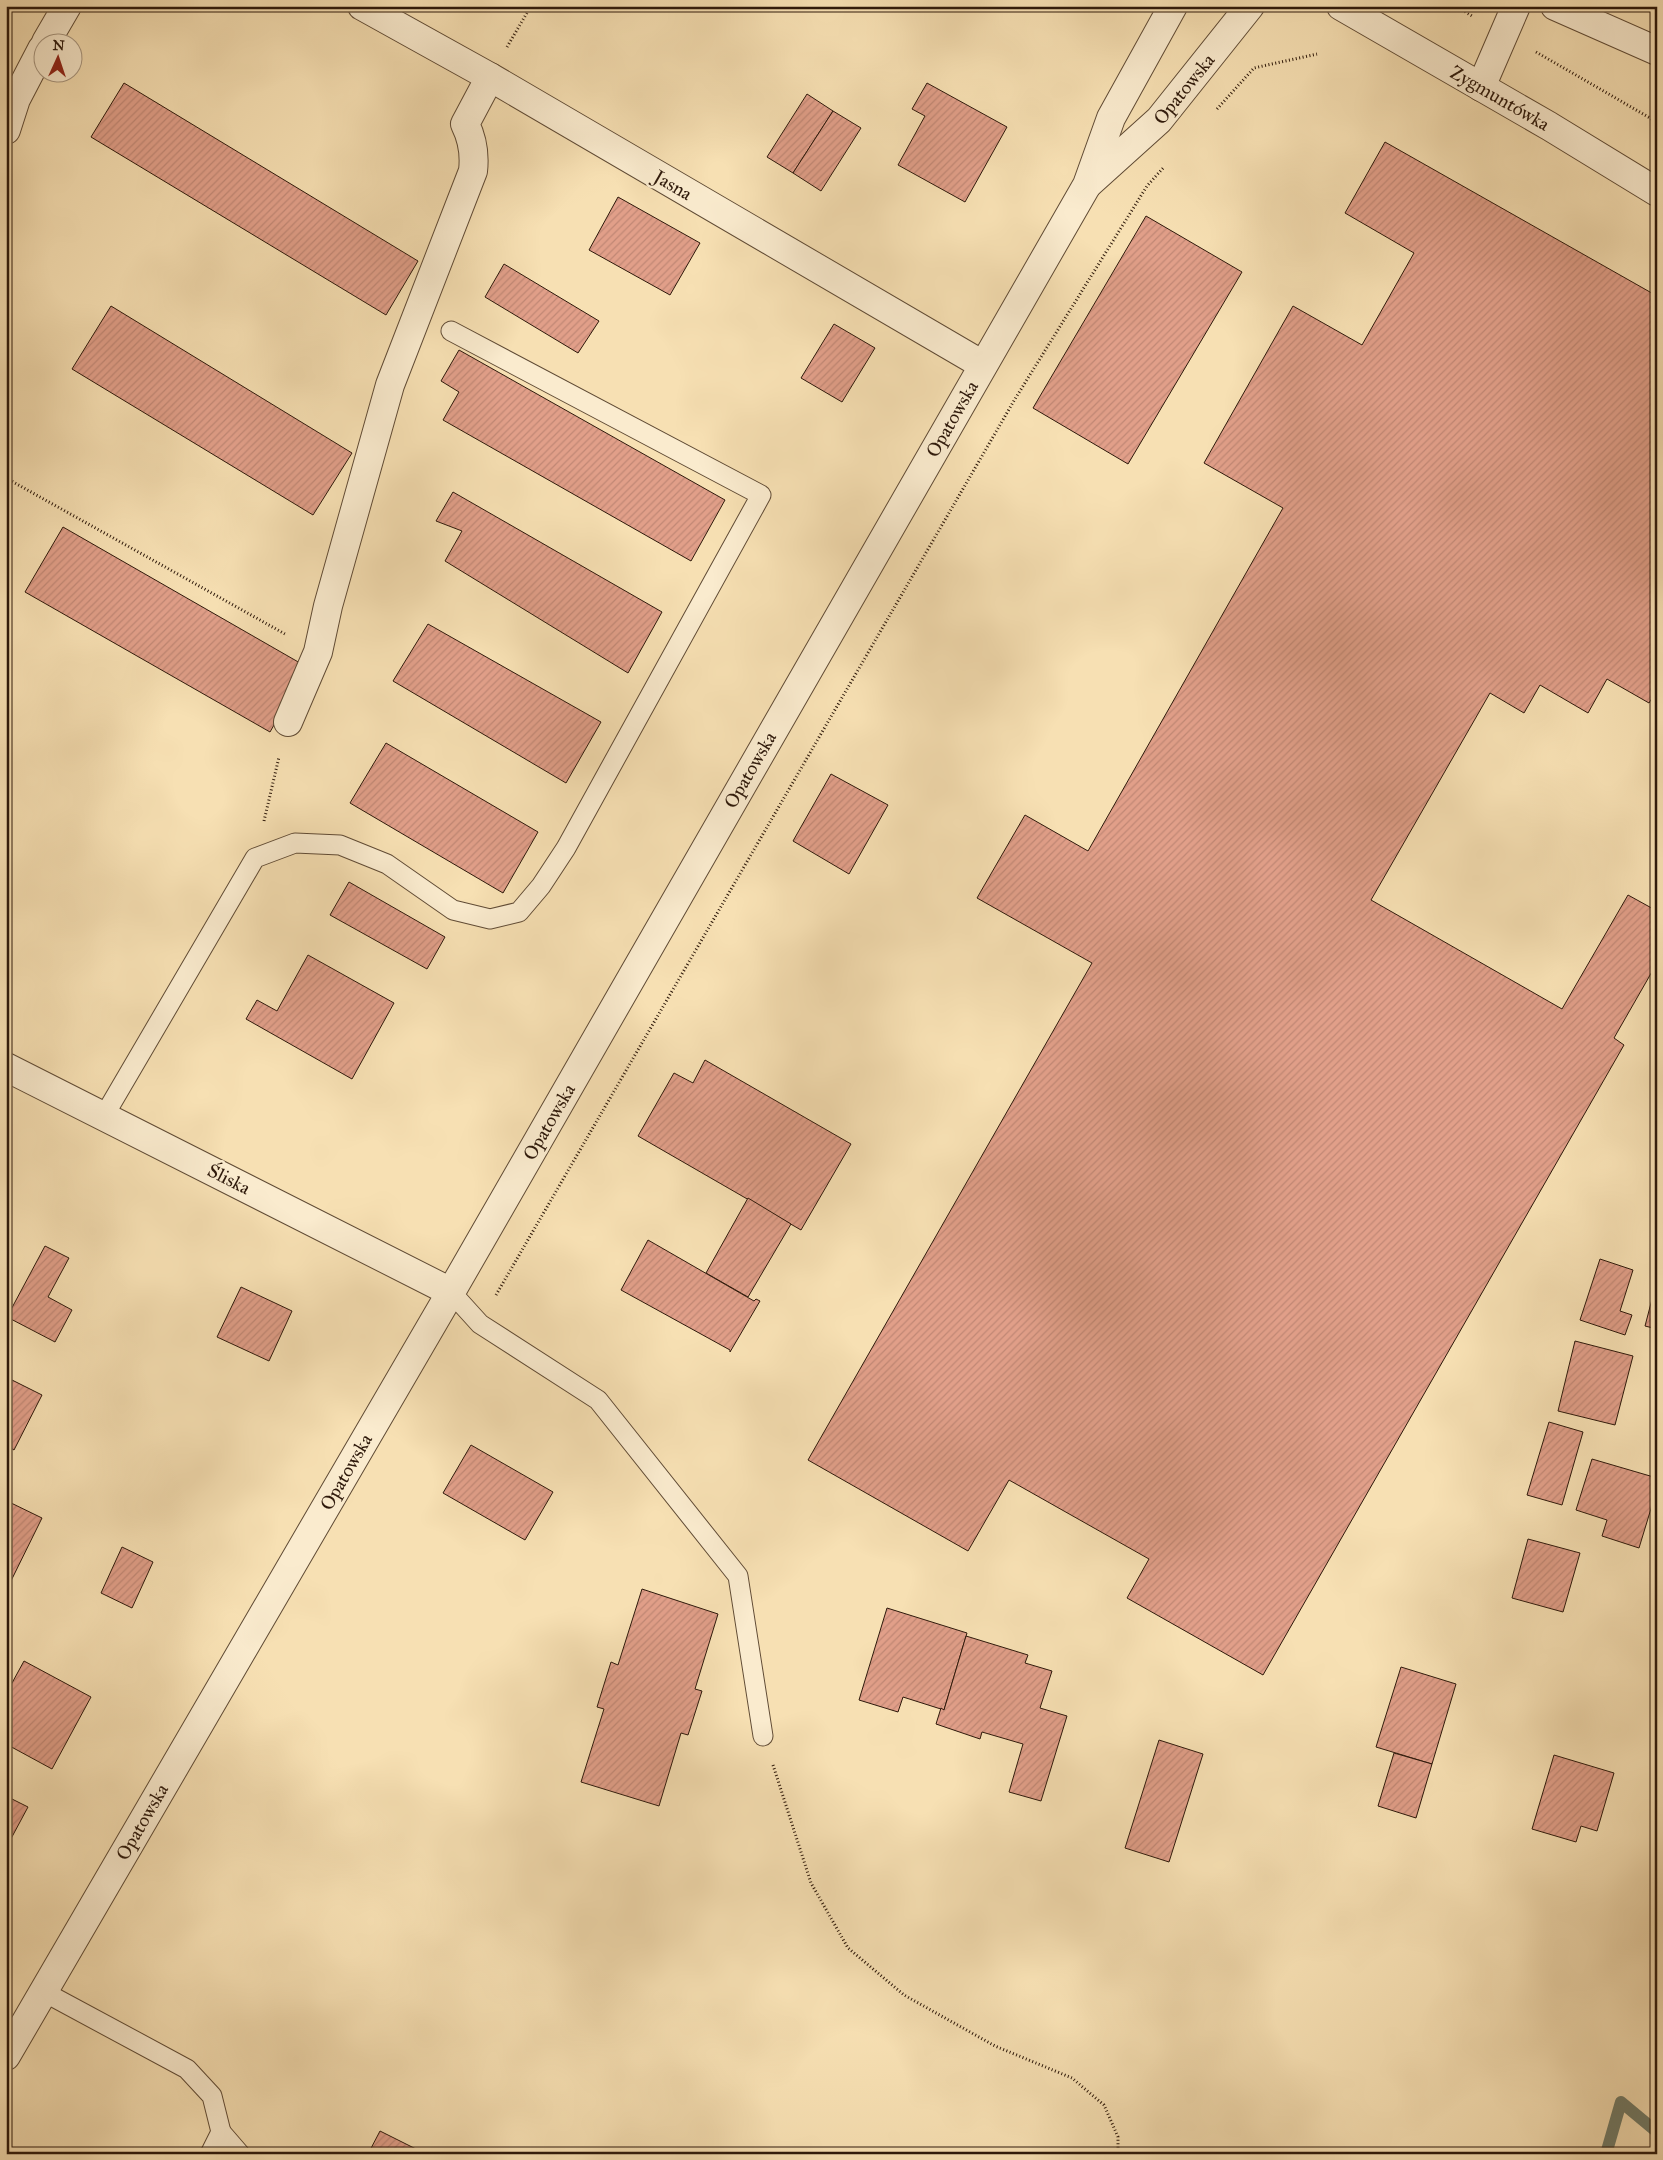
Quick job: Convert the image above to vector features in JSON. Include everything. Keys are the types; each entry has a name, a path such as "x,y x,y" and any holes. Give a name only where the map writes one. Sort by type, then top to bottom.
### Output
{"street":[{"path":"52,32 67,6"},
{"name":"Jasna","path":"362,6 490,77 983,365"},
{"name":"Opatowska","path":"6,2056 451,1292 1087,185 1111,118 1173,6"},
{"name":"Opatowska","path":"1087,185 1160,120 1250,6"},
{"name":"Zygmuntówka","path":"1340,6 1549,126 1657,192"},
{"path":"1481,87 1516,6"},
{"path":"1555,6 1657,51"},
{"path":"6,130 16,99 32,68"},
{"path":"288,722 318,652 328,606 390,385 473,171 474,150 472,138 465,124 490,77"},
{"name":"Śliska","path":"6,1067 451,1292"}],"lane":[{"path":"104,1116 256,858 295,843 340,846 387,864 453,910 490,918 519,912 541,886 566,848 762,495 450,331"},
{"path":"451,1292 480,1324 598,1400 738,1576 763,1736"},
{"path":"44,1992 187,2068 212,2096 222,2132 240,2154"},
{"path":"210,2154 222,2132"}],"path":[{"path":"490,77 531,6"},
{"path":"1456,6 1657,122"},
{"path":"1214,112 1254,68 1317,54"},
{"path":"480,1324 1016,399 1147,186 1167,164"},
{"path":"6,478 318,652"},
{"path":"256,858 288,722"},
{"path":"763,1736 812,1882 848,1948 904,1995 995,2046 1072,2078 1104,2105 1118,2137 1118,2154"}],"building":[{"path":"124,83 418,261 386,315 91,137"},
{"path":"927,83 1007,127 965,202 898,165 925,116 912,109"},
{"path":"807,94 833,111 793,173 767,157"},
{"path":"833,111 861,128 821,191 793,173"},
{"path":"1385,142 1657,296 1657,690 1649,703 1607,679 1588,713 1540,685 1524,713 1490,693 1371,900 1562,1009 1628,895 1657,911 1657,963 1614,1038 1624,1045 1263,1675 1127,1598 1149,1559 1009,1480 968,1551 808,1460 1092,963 977,898 1025,815 1088,851 1283,508 1204,463 1293,306 1362,345 1414,253 1345,213"},
{"path":"618,197 700,243 670,295 589,250"},
{"path":"1146,216 1242,272 1128,464 1033,408"},
{"path":"504,264 599,321 578,353 485,297"},
{"path":"111,306 352,453 313,515 72,369"},
{"path":"834,324 875,348 842,402 801,378"},
{"path":"459,350 725,500 691,561 443,420 459,392 441,381"},
{"path":"453,492 662,612 628,673 445,561 462,531 436,521"},
{"path":"63,527 307,667 270,732 25,592"},
{"path":"428,624 601,722 566,783 393,681"},
{"path":"386,743 538,832 503,893 350,803"},
{"path":"831,774 888,805 849,874 793,841"},
{"path":"349,882 445,937 427,969 330,915"},
{"path":"308,955 394,1003 352,1079 246,1019 257,1000 277,1011"},
{"path":"705,1060 851,1144 801,1230 638,1136 674,1073 693,1083"},
{"path":"748,1198 791,1224 748,1297 706,1273"},
{"path":"648,1240 754,1301 756,1299 760,1301 730,1352 730,1350 621,1290"},
{"path":"45,1246 69,1258 48,1297 72,1310 55,1342 7,1317"},
{"path":"1600,1259 1633,1270 1620,1311 1632,1315 1625,1335 1580,1320"},
{"path":"1657,1280 1657,1329 1645,1326"},
{"path":"241,1287 292,1311 269,1361 217,1337"},
{"path":"1575,1341 1633,1356 1615,1425 1558,1411"},
{"path":"6,1377 42,1395 14,1450 6,1445"},
{"path":"1549,1422 1583,1432 1562,1505 1527,1495"},
{"path":"471,1445 553,1492 525,1540 443,1493"},
{"path":"1592,1459 1657,1478 1657,1489 1639,1548 1602,1536 1607,1520 1576,1510"},
{"path":"7,1501 42,1518 6,1591 6,1503"},
{"path":"1528,1539 1580,1553 1563,1612 1512,1598"},
{"path":"122,1547 153,1562 132,1608 101,1593"},
{"path":"642,1589 718,1614 695,1689 702,1691 688,1735 681,1733 659,1806 581,1782 604,1709 597,1707 611,1662 618,1665"},
{"path":"887,1608 967,1633 944,1710 903,1697 898,1712 859,1700"},
{"path":"966,1636 1028,1655 1025,1663 1052,1671 1040,1708 1067,1716 1041,1801 1009,1792 1023,1744 982,1732 980,1739 936,1724 941,1708 944,1710"},
{"path":"24,1661 91,1697 52,1769 6,1744 6,1694"},
{"path":"1401,1667 1456,1684 1432,1764 1376,1747"},
{"path":"1159,1740 1203,1754 1169,1862 1125,1848"},
{"path":"1394,1753 1432,1764 1416,1818 1378,1806"},
{"path":"1554,1755 1614,1773 1597,1831 1581,1826 1576,1842 1532,1829"},
{"path":"6,1796 28,1807 6,1848"},
{"path":"380,2131 426,2154 368,2154"}],"waterway":[{"path":"1606,2154 1621,2102 1657,2132"}]}
